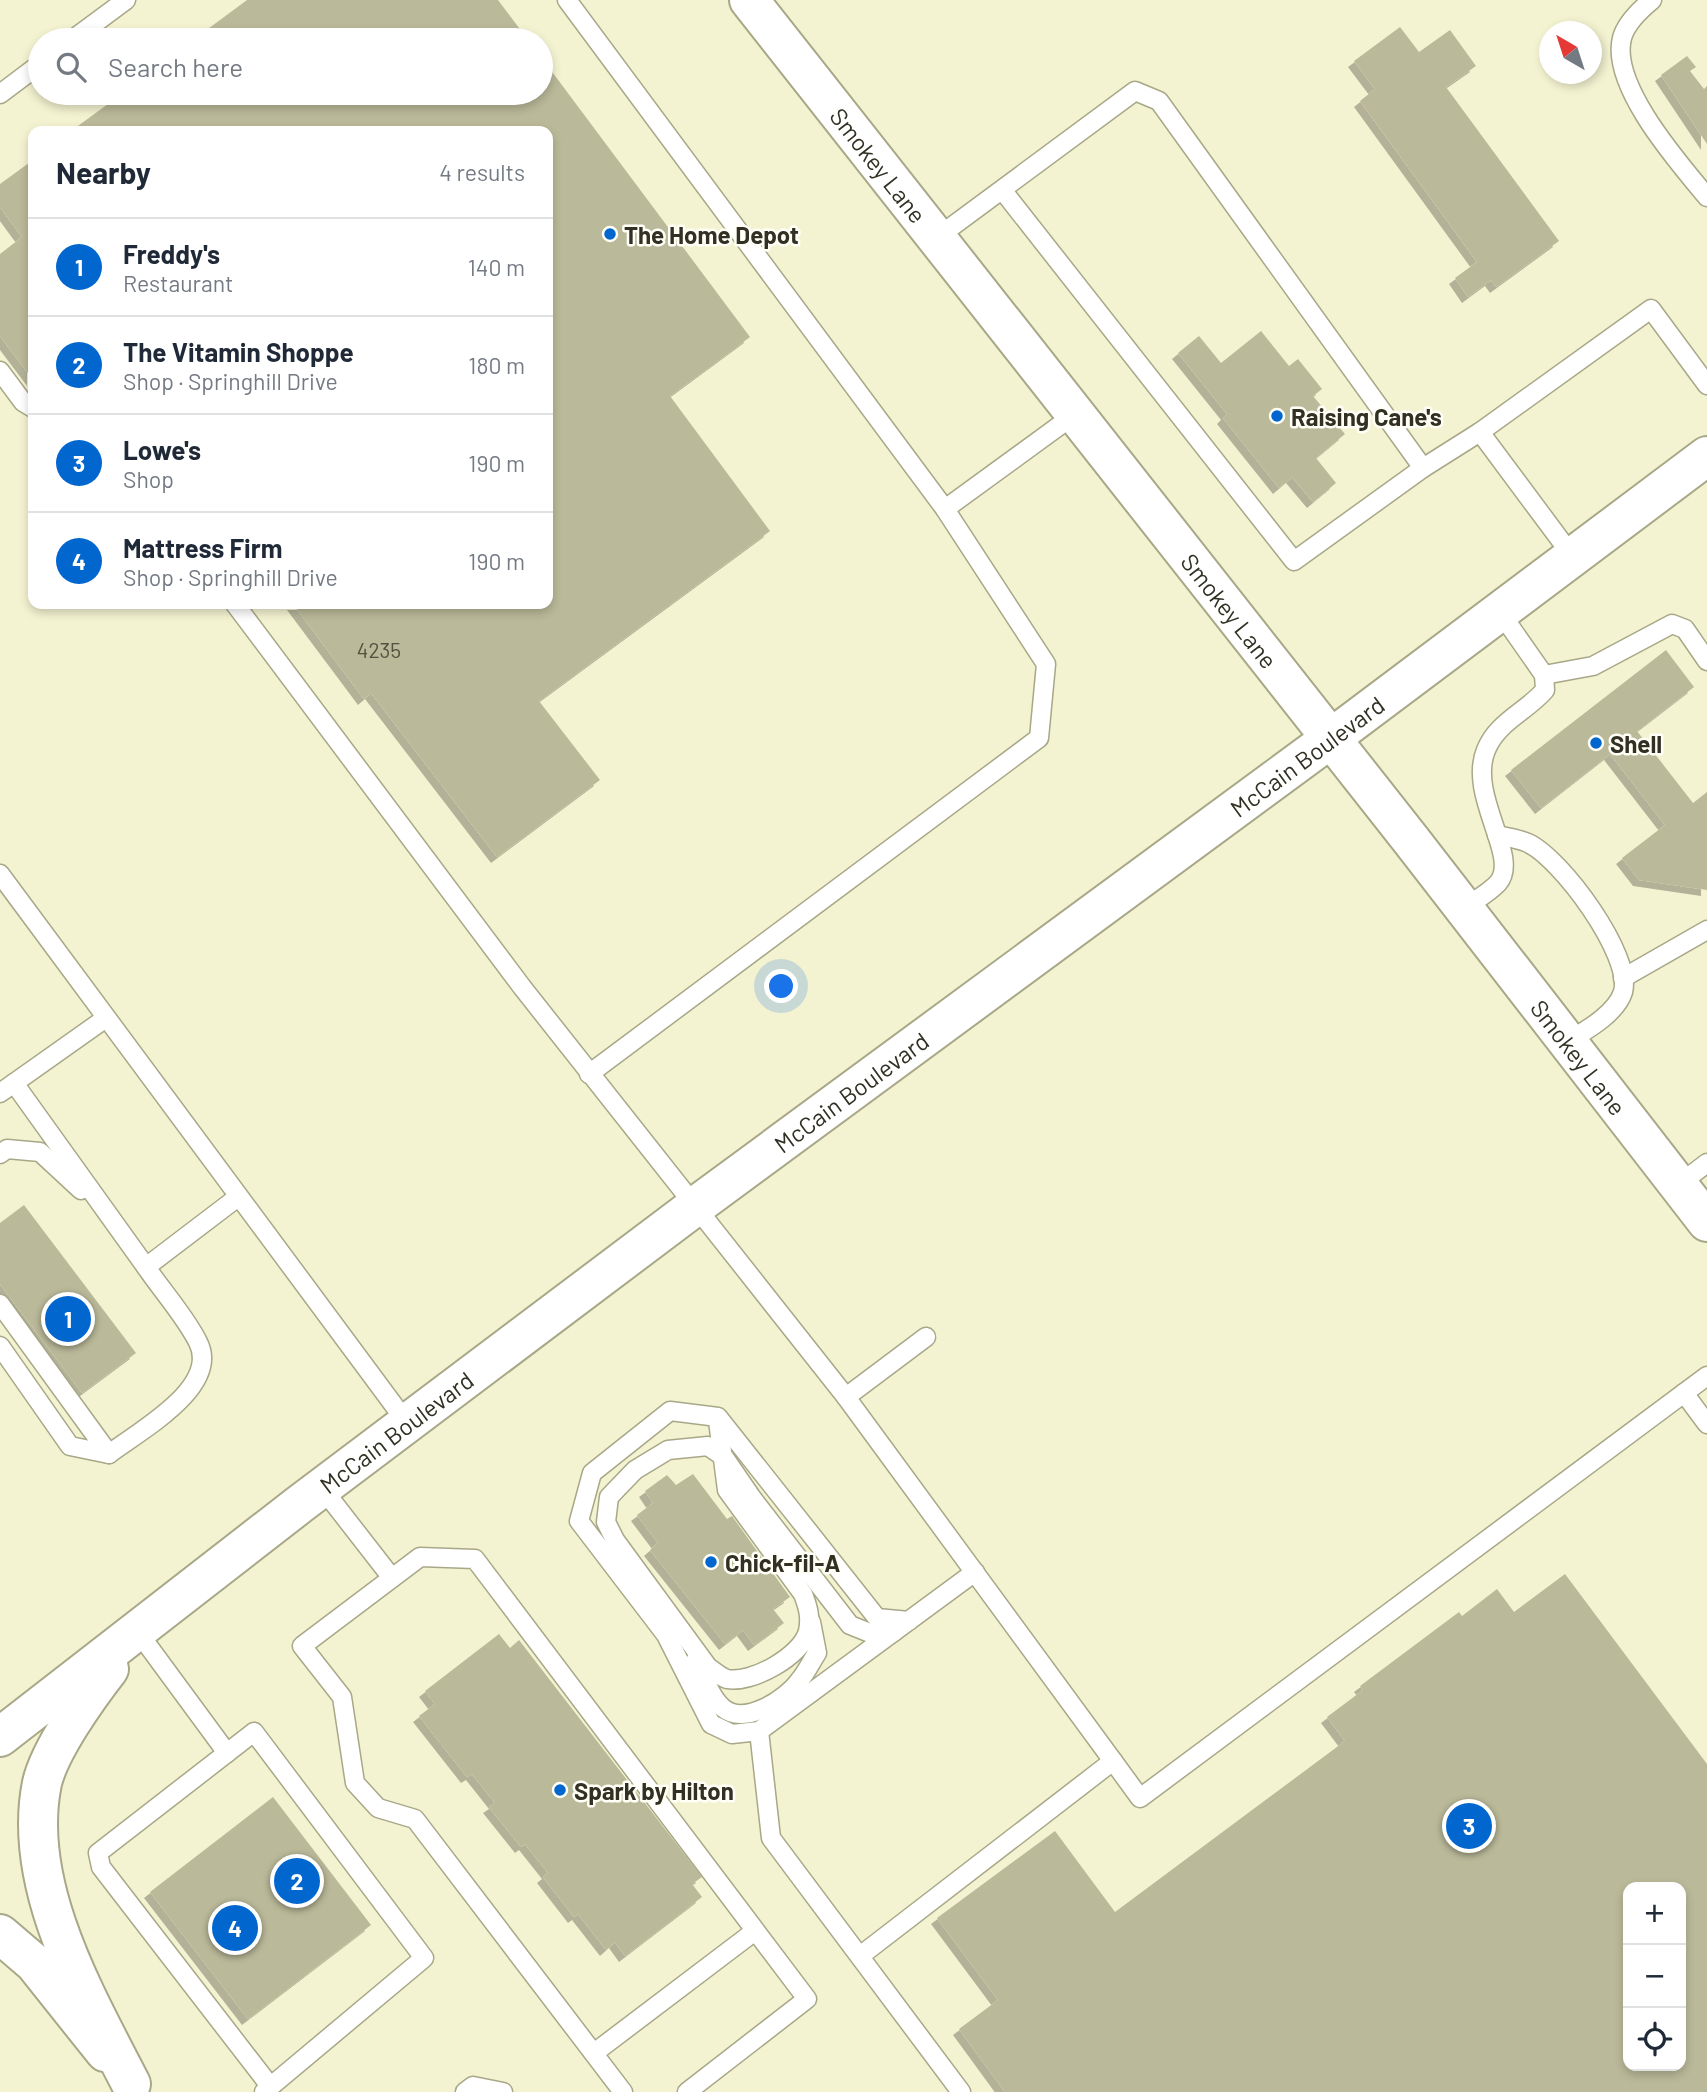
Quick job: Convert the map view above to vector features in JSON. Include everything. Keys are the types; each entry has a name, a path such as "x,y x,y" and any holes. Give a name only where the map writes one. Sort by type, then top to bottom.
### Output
{"main road":[{"name":"Smokey Lane","path":"749,0 1567,1042 1693,1174 1707,1222"},
{"name":"McCain Boulevard","path":"0,1737 407,1423 693,1208 1330,739 1707,456"},
{"path":"134,2088 80,1985 61,1936 47,1888 37,1829 43,1781 70,1725 138,1632"},
{"path":"0,1934 34,1963 134,2088"}],"lane":[{"path":"88,28 126,0"},
{"path":"567,0 944,509 1046,664 1039,738 589,1074"},
{"path":"1652,0 1639,10 1622,35 1620,54 1624,74 1650,121 1707,197"},
{"path":"0,94 28,73"},
{"path":"935,239 1135,91 1158,101 1423,468"},
{"path":"1003,191 1294,561 1651,309 1707,385"},
{"path":"0,372 28,405"},
{"path":"944,509 1074,415"},
{"path":"1480,432 1573,557"},
{"path":"239,609 589,1074 846,1397 1140,1798 1707,1376"},
{"path":"1464,908 1499,882 1505,868 1504,853 1480,786 1486,750 1498,730 1545,690 1544,675 1500,612"},
{"path":"1544,675 1593,666 1672,624 1685,629 1707,661"},
{"path":"1497,835 1529,843 1571,884 1600,923 1620,959 1622,993 1617,1002 1602,1018 1567,1042"},
{"path":"0,874 407,1423"},
{"path":"1623,978 1707,930"},
{"path":"0,1346 70,1446 109,1454 192,1391 203,1365 199,1344 146,1267 114,1222 7,1088 106,1018"},
{"path":"0,1154 7,1149 40,1152 114,1222"},
{"path":"146,1267 238,1197"},
{"path":"0,1304 109,1454"},
{"path":"846,1397 926,1337"},
{"path":"1684,1393 1707,1424"},
{"path":"909,1621 877,1618 718,1417 670,1411 593,1473 579,1521 666,1635 711,1724 732,1734 759,1731 804,1697 894,1632 909,1621 975,1572"},
{"path":"687,1637 712,1696 723,1708 735,1715 755,1712 799,1683 817,1653 810,1613 803,1594 727,1490 718,1417"},
{"path":"810,1613 807,1634 795,1651 748,1679 725,1678 708,1667 615,1540 606,1522 609,1497 635,1470 668,1450 708,1446 724,1457 751,1498 850,1625 870,1633 894,1632"},
{"path":"322,1488 392,1578"},
{"path":"624,2092 415,1819 378,1808 355,1783 342,1697 302,1646 420,1557 475,1559 807,1999 687,2092"},
{"path":"138,1632 227,1753"},
{"path":"759,1731 771,1838 961,2092"},
{"path":"254,1732 424,1958 267,2089 102,1867 98,1853 227,1753 254,1732"},
{"path":"860,1956 1113,1761"},
{"path":"594,2053 755,1931"},
{"path":"465,2092 473,2086 503,2092"}],"building":[{"path":"247,0 498,0 519,28 209,28"},
{"path":"1400,27 1419,52 1450,30 1476,66 1446,87 1559,241 1496,287 1491,280 1468,297 1455,278 1477,262 1360,101 1375,89 1354,61"},
{"path":"1687,56 1696,67 1690,71 1704,89 1707,86 1707,144 1661,75"},
{"path":"553,73 750,337 670,396 770,531 539,701 600,780 497,857 371,693 364,699 297,609 553,609 553,126 78,126 107,105 553,105"},
{"path":"28,164 28,373 0,336 0,254 22,237 0,207 0,184"},
{"name":"Raising Cane's","path":"1261,331 1289,366 1298,359 1322,389 1313,396 1345,434 1316,458 1336,483 1313,502 1292,477 1279,488 1223,418 1227,414 1178,353 1199,336 1221,363"},
{"name":"Shell","path":"1666,650 1694,687 1637,731 1693,803 1707,792 1707,890 1639,880 1622,858 1665,825 1610,754 1541,808 1511,770"},
{"path":"24,1205 136,1353 82,1393 0,1284 0,1223"},
{"name":"Chick-fil-A","path":"693,1474 727,1519 732,1516 790,1597 773,1609 784,1623 754,1645 743,1630 725,1644 650,1550 658,1543 637,1515 653,1503 645,1491 667,1475 676,1485"},
{"path":"1565,1574 1707,1764 1707,2092 1005,2092 959,2029 998,2000 937,1918 1055,1831 1115,1912 1345,1741 1327,1717 1363,1690 1360,1686 1459,1612 1462,1616 1497,1589 1514,1612"},
{"name":"Spark by Hilton","path":"499,1634 510,1648 519,1640 702,1877 692,1884 702,1897 625,1956 615,1942 606,1950 578,1914 574,1917 543,1877 548,1873 525,1844 521,1847 489,1807 495,1803 472,1774 467,1777 419,1716 435,1704 425,1691"},
{"path":"273,1797 371,1925 248,2019 150,1892"}],"place":[{"name":"The Home Depot","path":"610,234"},
{"name":"Raising Cane's","path":"1277,416"},
{"name":"Shell","path":"1596,743"},
{"name":"Freddy's","path":"68,1319"},
{"name":"Chick-fil-A","path":"711,1562"},
{"name":"Spark by Hilton","path":"560,1790"},
{"name":"Lowe's","path":"1469,1826"},
{"name":"The Vitamin Shoppe","path":"297,1881"},
{"name":"Mattress Firm","path":"235,1928"}]}
